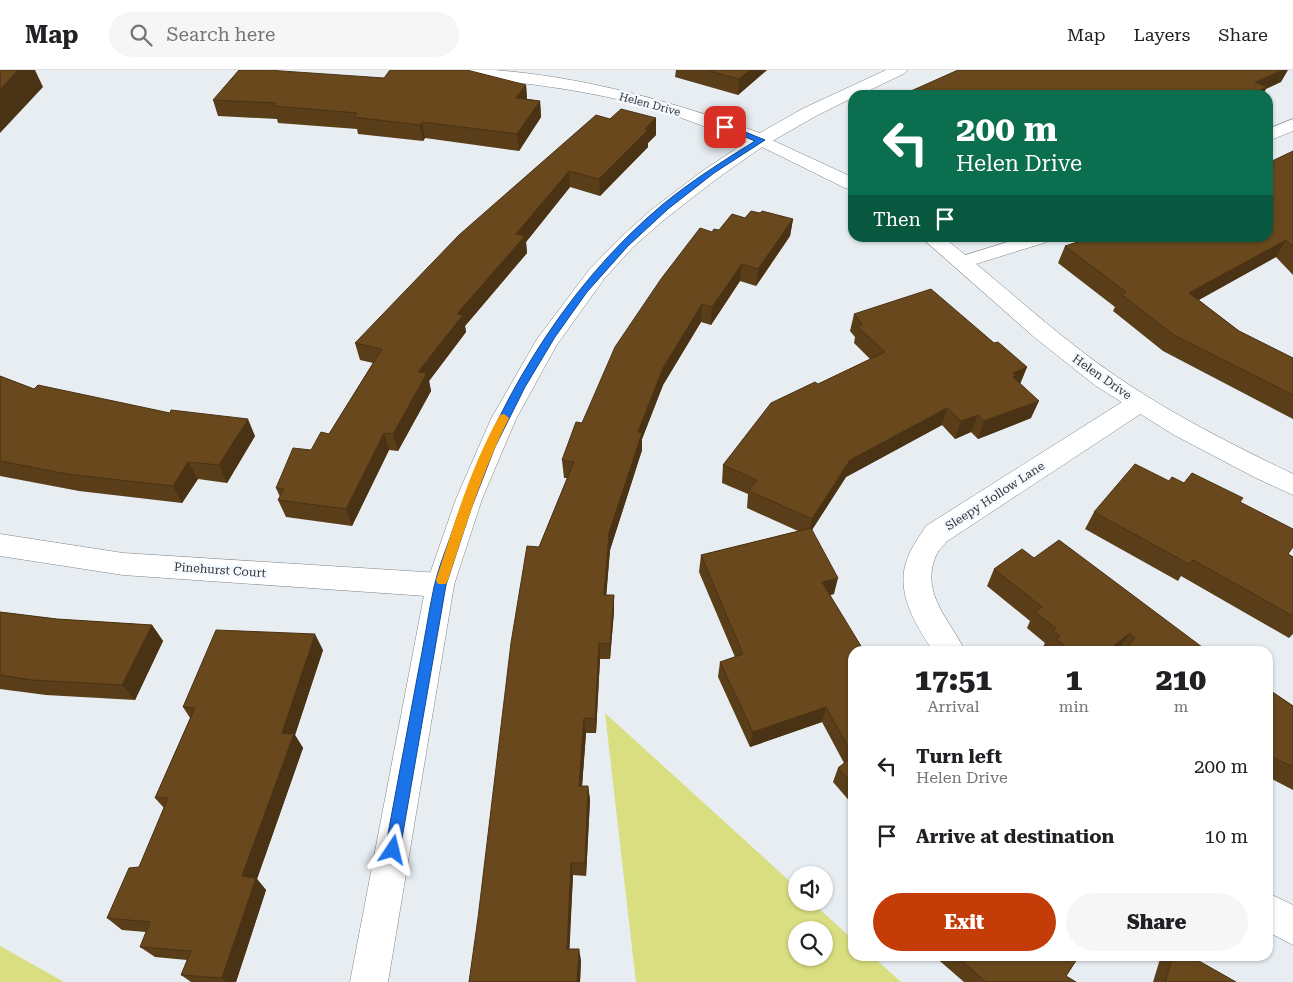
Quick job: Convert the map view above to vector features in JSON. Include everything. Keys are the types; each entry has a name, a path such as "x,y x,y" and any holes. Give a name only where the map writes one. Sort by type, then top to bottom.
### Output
{"street":[{"name":"Helen Drive","path":"434,70 534,79 601,91 689,114 761,140 848,182"},
{"path":"857,90 899,70"},
{"path":"369,982 440,585 465,509 489,447 520,387 552,335 584,290 625,244 665,207 711,172 761,140 810,112 848,94"},
{"path":"1273,134 1293,124"},
{"name":"Helen Drive","path":"937,242 1081,363 1139,403 1215,447 1293,485"},
{"path":"963,262 1027,242"},
{"name":"Sleepy Hollow Lane","path":"946,646 930,623 917,588 921,558 936,534 1139,403"},
{"name":"Pinehurst Court","path":"0,545 123,564 440,585"},
{"path":"1273,914 1293,926"}],"green space":[{"path":"605,713 788,880 788,911 822,911 832,921 788,921 788,966 833,966 833,921 848,935 848,961 878,961 901,982 636,982"},
{"path":"0,946 64,982 0,982"}],"building":[{"path":"0,70 18,70 0,89"},
{"path":"239,70 267,70 384,78 390,70 467,70 526,85 516,98 540,101 517,134 422,122 420,125 354,117 357,113 273,106 276,103 213,100"},
{"path":"706,70 750,70 739,79"},
{"path":"958,70 1282,70 1255,82 1267,87 1260,90 913,90"},
{"path":"621,109 656,118 645,129 648,130 599,179 569,171 516,234 525,236 457,314 463,315 418,372 427,373 393,434 384,433 346,509 278,500 284,489 276,488 293,448 311,450 321,432 329,434 382,349 355,343 459,235 596,115 610,119"},
{"path":"1293,151 1293,247 1286,240 1189,293 1239,331 1293,358 1293,395 1172,334 1121,294 1126,292 1065,246 1078,242 1273,242 1273,161"},
{"path":"751,211 760,213 762,211 793,219 758,269 742,264 712,307 702,304 663,368 638,432 642,433 609,533 604,595 614,595 610,644 599,643 595,719 584,718 579,786 588,786 585,863 571,863 567,949 579,949 577,982 469,982 511,643 527,546 539,547 574,462 562,460 576,422 582,423 615,347 661,279 700,228 712,232 714,229 719,230 732,214 745,218"},
{"path":"931,289 994,343 998,342 1027,367 1013,373 1016,376 1013,377 1039,401 984,421 978,415 961,421 947,408 850,460 812,519 749,491 757,480 723,465 771,403 815,382 818,384 885,352 857,326 862,324 854,314"},
{"path":"0,376 34,389 38,385 170,413 171,410 248,419 219,465 188,462 173,486 67,474 0,461"},
{"path":"1135,464 1169,481 1172,477 1184,483 1192,473 1243,498 1240,502 1293,529 1293,547 1288,554 1293,557 1293,616 1193,560 1189,564 1094,512"},
{"path":"811,528 838,578 822,582 861,646 848,646 848,747 826,707 753,732 720,662 743,654 701,555"},
{"path":"1059,540 1201,646 1129,646 1135,638 1130,633 1113,646 1065,646 1056,639 1060,636 1053,631 1056,628 1035,612 1042,607 994,569 1022,549 1034,558"},
{"path":"0,612 57,619 152,625 122,685 31,680 0,675"},
{"path":"216,630 315,634 282,733 294,734 242,876 256,878 222,978 181,975 191,951 140,947 150,922 107,918 129,868 139,867 168,798 155,798 195,708 183,707"},
{"path":"1273,692 1293,706 1293,767 1273,757"},
{"path":"848,760 848,779 838,768"},
{"path":"962,961 1076,961 1066,976 1076,982 986,982"},
{"path":"1171,961 1199,961 1236,982 1165,982"}],"slow traffic":[{"path":"442,580 465,509 489,447 504,418"}],"route":[{"path":"393,850 440,585 465,509 489,447 520,387 552,335 584,290 625,244 665,207 711,172 761,140 725,127"}]}
